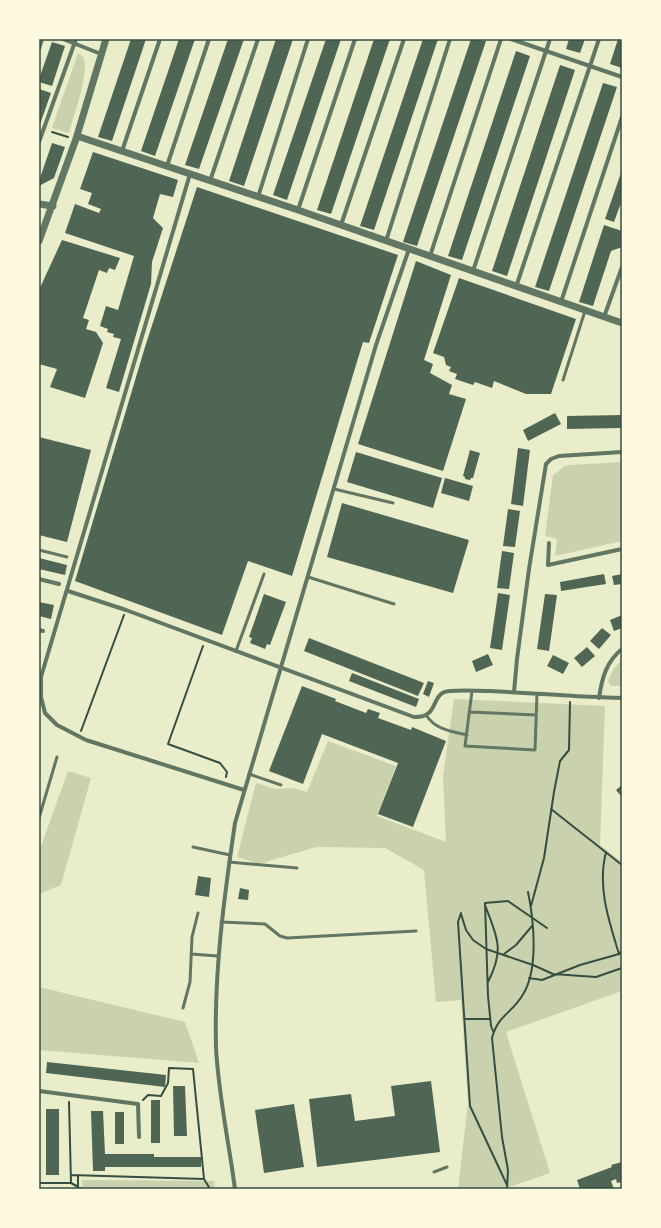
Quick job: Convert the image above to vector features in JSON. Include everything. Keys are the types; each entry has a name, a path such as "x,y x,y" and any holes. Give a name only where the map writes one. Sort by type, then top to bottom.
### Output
{"street":[{"path":"39,49 42,39"},
{"path":"63,39 75,41 101,54"},
{"path":"39,241 53,206 77,136 106,39"},
{"path":"122,152 160,39"},
{"path":"167,166 209,39"},
{"path":"210,181 258,39"},
{"path":"258,197 308,39"},
{"path":"298,210 355,39"},
{"path":"341,225 404,39"},
{"path":"386,241 450,39"},
{"path":"429,257 501,39"},
{"path":"511,39 545,52 622,77"},
{"path":"473,271 550,39"},
{"path":"516,287 600,39"},
{"path":"39,142 75,41"},
{"path":"561,302 622,118"},
{"path":"77,136 298,210 429,257 622,323"},
{"path":"190,174 76,557 68,591 40,686 45,713 57,725 79,737 244,790"},
{"path":"39,204 53,206"},
{"path":"235,1189 216,1049 218,956 221,922 235,823 376,345 409,249"},
{"path":"604,317 622,267"},
{"path":"514,692 526,589 546,464 559,456 622,452"},
{"path":"548,543 548,565 622,549"},
{"path":"39,579 59,584"},
{"path":"68,591 126,610 414,716 426,715 433,710 438,696 443,692 454,690 622,698"},
{"path":"599,698 602,679 607,666 615,654 622,649"},
{"path":"39,1091 138,1104 139,1137"}],"lane":[{"path":"563,380 585,311"},
{"path":"334,489 393,503"},
{"path":"39,550 67,557"},
{"path":"236,651 264,574"},
{"path":"308,577 394,604"},
{"path":"472,691 465,746 535,750 537,694"},
{"path":"469,712 536,715"},
{"path":"426,715 431,722 441,729 467,735"},
{"path":"39,818 57,757"},
{"path":"249,774 281,785"},
{"path":"193,847 230,855"},
{"path":"229,862 298,868"},
{"path":"183,1008 190,982 192,937 198,913"},
{"path":"221,922 265,924 280,936 287,938 416,931"},
{"path":"191,954 218,956"},
{"path":"434,1172 447,1167"}],"path":[{"path":"52,132 69,137"},
{"path":"79,737 126,610"},
{"path":"206,639 168,744 220,763 227,772 224,783"},
{"path":"531,906 544,858 560,761 569,750 570,695"},
{"path":"552,809 622,865"},
{"path":"606,852 603,865 603,894 607,916 619,954"},
{"path":"507,1189 508,1170 502,1137 492,1038 496,1024 523,996 529,978 532,965 532,926 531,906 528,892"},
{"path":"485,903 508,901 547,928"},
{"path":"485,903 487,983 490,1018 494,1032"},
{"path":"485,903 494,928 499,953 487,983"},
{"path":"507,1186 470,1106 466,1019 458,922 461,913 466,930 474,940 486,949 556,974 596,978 622,968"},
{"path":"503,955 508,953 516,945 532,926"},
{"path":"619,954 622,950"},
{"path":"529,978 542,980 556,974 622,954"},
{"path":"466,1019 490,1018"},
{"path":"138,1104 148,1095 161,1096 168,1083 169,1068 193,1069 204,1179 210,1189"},
{"path":"69,1095 71,1182"},
{"path":"71,1175 204,1179"},
{"path":"78,1175 78,1188"},
{"path":"39,1183 71,1182 78,1188 82,1189"}],"green space":[{"path":"78,53 84,60 85,66 83,85 69,133 52,128"},
{"path":"622,462 622,541 555,556 557,539 545,536 553,475 565,466 570,465"},
{"path":"622,660 622,686 611,686 608,681 614,668"},
{"path":"454,699 605,706 600,845 622,862 622,991 506,1032 550,1173 509,1187 509,1189 458,1189 468,1103 461,1000 436,1002 424,870 385,848 316,847 259,864 237,857 256,783 275,789 293,788 307,792 328,741 396,766 377,816 446,842 443,776"},
{"path":"68,771 91,778 61,885 39,894 39,852"},
{"path":"39,987 185,1022 199,1063 39,1050"},
{"path":"82,1180 214,1181 215,1189 82,1189"}],"building":[{"path":"131,39 146,39 112,141 98,137"},
{"path":"179,39 195,39 155,156 141,151"},
{"path":"228,39 244,39 199,169 185,165"},
{"path":"276,39 293,39 244,186 229,181"},
{"path":"326,39 341,39 287,200 273,195"},
{"path":"374,39 390,39 331,214 317,210"},
{"path":"423,39 438,39 374,230 360,226"},
{"path":"471,39 486,41 417,246 403,242"},
{"path":"569,39 585,39 580,53 566,49"},
{"path":"618,39 622,39 622,68 610,64"},
{"path":"52,42 65,46 52,86 39,82 39,79"},
{"path":"516,51 530,56 462,260 448,256"},
{"path":"560,65 575,70 507,276 492,271"},
{"path":"603,83 617,87 549,291 535,287"},
{"path":"39,89 51,93 39,127"},
{"path":"52,143 65,147 54,178 39,186 39,181"},
{"path":"93,152 178,180 173,197 160,194 153,218 163,228 152,262 151,284 119,392 106,388 121,339 113,337 114,334 107,332 108,329 100,326 106,306 118,310 134,256 65,233 75,204 99,213 101,209 88,204 92,193 80,189"},
{"path":"622,170 622,200 614,222 605,219"},
{"path":"197,187 398,255 369,343 363,342 292,576 248,561 222,635 75,581 145,347"},
{"path":"604,225 622,231 622,247 611,251 593,306 579,302"},
{"path":"62,240 120,258 115,270 109,268 107,273 99,270 83,318 89,320 86,329 96,332 103,343 85,398 50,387 57,369 39,364 39,290"},
{"path":"416,261 451,275 424,360 433,364 430,373 452,385 449,394 466,399 443,471 358,444"},
{"path":"459,278 576,319 551,394 526,394 494,381 492,388 475,382 473,385 455,379 457,374 449,371 451,367 446,365 444,357 433,353"},
{"path":"555,413 561,424 528,441 523,430"},
{"path":"622,415 622,428 567,429 567,416"},
{"path":"39,437 91,450 67,542 39,535"},
{"path":"518,448 530,450 523,506 511,504"},
{"path":"470,450 480,453 473,478 470,480 465,479 463,476"},
{"path":"356,452 442,478 433,508 347,482"},
{"path":"445,478 473,486 469,501 441,493"},
{"path":"342,503 469,540 453,593 327,557"},
{"path":"508,509 520,511 515,547 503,546"},
{"path":"502,551 514,553 509,589 497,588"},
{"path":"39,558 67,565 65,575 39,569"},
{"path":"604,574 606,584 561,591 560,582"},
{"path":"622,574 622,584 614,585 612,576"},
{"path":"498,593 510,595 502,650 490,648"},
{"path":"264,594 286,602 270,645 267,644 265,649 250,643 252,638 249,637"},
{"path":"545,594 557,595 549,651 537,649"},
{"path":"39,602 54,605 51,619 39,616"},
{"path":"622,615 622,628 614,631 610,620"},
{"path":"602,628 611,635 599,649 590,641"},
{"path":"309,638 424,683 418,696 304,651"},
{"path":"587,647 595,656 582,667 574,658"},
{"path":"488,654 493,665 476,672 472,661"},
{"path":"553,655 569,663 563,674 547,666"},
{"path":"352,673 419,699 416,707 349,681"},
{"path":"428,681 434,683 429,697 423,694"},
{"path":"302,686 336,699 335,701 366,713 368,709 380,713 378,718 411,730 412,727 446,741 413,827 378,814 398,763 322,734 303,784 269,771"},
{"path":"622,785 622,797 616,790"},
{"path":"198,876 211,878 209,897 195,895"},
{"path":"240,888 249,890 248,900 238,899"},
{"path":"47,1062 166,1075 165,1087 46,1073"},
{"path":"431,1081 440,1152 317,1167 309,1099 351,1094 355,1121 395,1116 391,1086"},
{"path":"173,1086 185,1086 187,1136 174,1136"},
{"path":"151,1100 160,1100 160,1143 151,1143"},
{"path":"294,1104 304,1167 264,1173 255,1110"},
{"path":"46,1109 59,1109 59,1175 46,1175"},
{"path":"91,1111 103,1111 105,1154 154,1154 154,1157 201,1157 201,1167 105,1167 105,1171 93,1171"},
{"path":"115,1112 124,1112 124,1144 115,1144"},
{"path":"622,1162 622,1182 617,1183 616,1179 611,1181 614,1189 580,1189 577,1180 612,1167 611,1165"}]}
